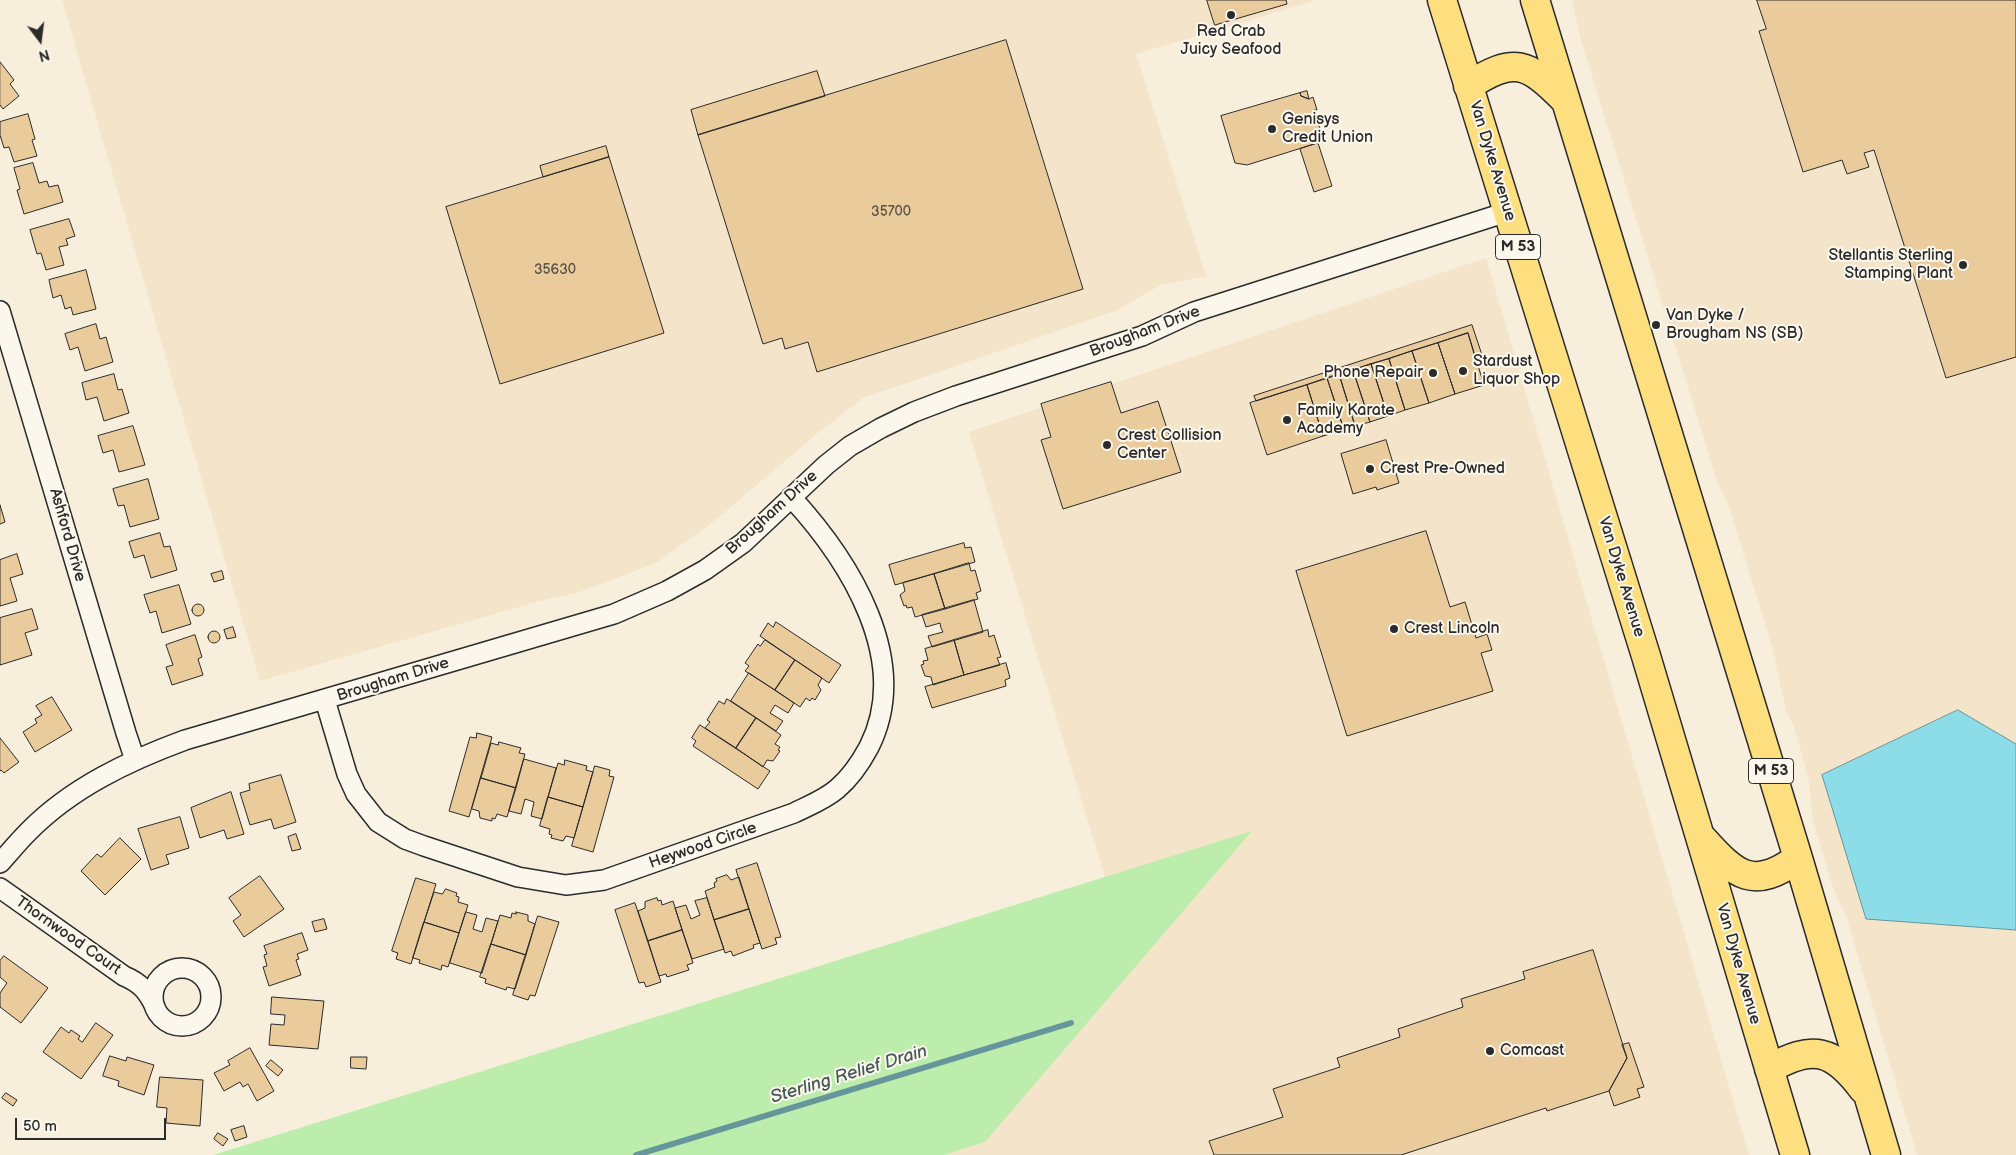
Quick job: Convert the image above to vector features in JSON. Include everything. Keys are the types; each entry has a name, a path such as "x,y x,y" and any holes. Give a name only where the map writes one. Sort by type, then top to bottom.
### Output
{"main road":[{"name":"Van Dyke Avenue","path":"1442,0 1700,836 1794,1155"},
{"name":"M 53","path":"1535,0 1798,858 1886,1155"},
{"path":"1468,86 1494,70 1509,66 1517,67 1542,78 1566,101"},
{"path":"1700,836 1724,863 1740,872 1754,876 1770,875 1783,870 1798,858"},
{"path":"1769,1069 1789,1058 1805,1054 1819,1054 1834,1059 1848,1068 1869,1096"}],"street":[{"name":"Brougham Drive","path":"0,863 28,832 55,807 135,760 185,740 614,614 667,591 705,570 743,543 826,465 850,446 881,428 948,399 1142,336 1194,312 1508,212"},
{"name":"Ashford Drive","path":"0,311 135,760"},
{"name":"Heywood Circle","path":"325,700 347,774 356,794 378,822 405,839 518,877 566,885 604,880 794,813 836,789 849,776 863,756 879,720 884,669 879,646 856,585 843,562 812,519 791,497"},
{"name":"Thornwood Court","path":"0,888 124,976 137,982 148,992 160,1015 167,1021 176,1025 194,1023 207,1011 211,1003 211,994 203,976 185,968 175,969 151,980 137,982"},
{"path":"155,1007 155,988 159,980 166,973"}],"shaded area":[{"path":"62,0 1317,0 1136,54 1206,276 1161,285 1115,311 863,398 819,432 713,522 656,563 579,592 536,602 260,681"},
{"name":"Stellantis Sterling Stamping Plant","path":"1572,0 2016,0 2016,1155 1917,1155 1847,919 1831,882 1813,820 1809,780 1794,727 1786,710 1773,650 1730,509 1717,481 1580,37"},
{"path":"1486,258 1749,1155 944,1155 985,1142 1251,832 1105,877 969,432"}],"green space":[{"name":"Sterling Relief Drain","path":"1252,831 985,1142 944,1155 213,1155"}],"water":[{"path":"1958,710 2016,744 2016,930 1866,919 1822,775"}],"building":[{"name":"Red Crab Juicy Seafood","path":"1207,0 1286,0 1287,4 1215,25"},
{"name":"Stellantis Sterling Stamping Plant","path":"1757,0 2016,0 2016,357 1946,378 1874,150 1864,153 1869,167 1847,174 1842,160 1803,172 1759,31 1766,29"},
{"path":"1006,40 1083,289 817,372 808,342 785,349 782,338 763,344 698,135"},
{"path":"0,62 14,80 10,84 19,96 3,109 0,105"},
{"path":"817,71 825,96 698,135 691,110"},
{"path":"1307,91 1309,99 1301,96 1300,93"},
{"name":"Genisys Credit Union","path":"1300,93 1301,96 1309,99 1313,97 1317,110 1314,110 1324,141 1247,165 1235,163 1221,116"},
{"path":"28,114 35,139 32,140 37,156 14,162 9,147 4,148 0,135 0,122"},
{"path":"1318,143 1332,186 1314,192 1300,149"},
{"path":"606,146 609,157 543,177 540,166"},
{"path":"609,157 664,333 500,384 446,207"},
{"path":"33,163 39,183 47,181 49,187 58,185 63,202 24,214 17,190 20,189 14,168"},
{"path":"69,219 75,236 66,239 68,245 59,247 64,265 46,270 41,253 37,254 30,230"},
{"path":"86,270 96,309 73,315 71,307 65,309 61,295 53,298 49,280"},
{"path":"96,324 100,339 106,337 113,362 85,371 78,347 70,350 65,334"},
{"path":"1472,325 1482,355 1475,357 1468,333 1256,401 1254,396"},
{"name":"Stardust Liquor Shop","path":"1468,333 1484,385 1455,394 1438,343"},
{"name":"Phone Repair","path":"1438,343 1455,394 1429,403 1412,351"},
{"path":"1412,351 1429,403 1405,410 1389,359"},
{"path":"1389,359 1405,410 1388,416 1371,364"},
{"path":"1371,364 1388,416 1370,422 1353,370"},
{"path":"1353,370 1370,422 1355,426 1339,374"},
{"path":"114,374 118,390 122,389 129,413 104,421 97,397 86,400 82,383"},
{"path":"1339,374 1355,426 1344,430 1327,378"},
{"path":"1327,378 1344,430 1323,436 1307,385"},
{"name":"Crest Collision Center","path":"1111,382 1121,413 1158,401 1181,472 1063,509 1041,440 1051,437 1041,404"},
{"name":"Family Karate Academy","path":"1307,385 1323,436 1267,455 1250,403"},
{"path":"133,426 145,465 119,472 113,450 103,453 98,436"},
{"name":"Crest Pre-Owned","path":"1386,440 1399,483 1377,490 1376,487 1353,494 1341,454"},
{"path":"148,479 159,519 130,527 124,505 118,506 113,489"},
{"path":"0,505 5,522 0,524"},
{"name":"Crest Lincoln","path":"1426,531 1450,607 1465,602 1476,638 1487,634 1492,650 1481,653 1493,691 1347,736 1296,571"},
{"path":"160,533 164,547 170,546 177,570 151,578 144,555 134,558 129,542"},
{"path":"964,543 965,548 971,547 975,562 895,585 889,565"},
{"path":"17,554 23,574 10,578 17,601 0,606 0,560"},
{"path":"969,563 971,571 975,570 981,591 976,593 978,599 945,609 934,574"},
{"path":"222,571 224,579 214,582 211,574"},
{"path":"934,574 945,609 915,617 912,607 907,608 906,605 904,606 900,595 905,591 903,583"},
{"path":"179,585 191,624 162,633 156,611 150,613 144,595"},
{"path":"974,600 983,632 932,647 928,636 943,632 940,623 926,627 922,615"},
{"path":"198,604 204,610 198,616 192,610"},
{"path":"32,609 38,629 25,633 32,655 0,665 0,618"},
{"path":"776,622 841,665 829,683 760,636 768,623 773,627"},
{"path":"233,627 236,637 227,639 224,630"},
{"path":"988,630 989,637 994,635 1001,657 997,658 1000,665 964,675 954,640"},
{"path":"212,631 216,631 220,637 216,643 212,643 208,639 208,635"},
{"path":"195,635 202,657 198,659 203,675 172,685 166,667 173,665 166,645"},
{"path":"765,640 795,660 775,690 745,671 749,666 745,663 758,644 760,646"},
{"path":"954,640 964,675 933,685 931,677 925,676 921,665 924,664 923,661 928,660 925,649"},
{"path":"795,660 822,678 818,685 821,690 815,700 812,698 810,701 806,698 800,707 775,690"},
{"path":"1006,663 1010,678 1005,680 1006,686 932,708 925,687"},
{"path":"749,673 794,703 788,713 775,705 770,713 783,721 776,731 731,701"},
{"path":"52,697 72,730 35,752 23,732 37,723 35,719 42,715 36,706"},
{"path":"727,699 756,718 736,748 705,728 710,722 707,720 719,701 724,704"},
{"path":"756,718 781,735 775,744 780,747 778,750 780,751 773,761 767,760 763,767 736,748"},
{"path":"700,725 770,771 758,789 693,746 696,741 692,738"},
{"path":"477,733 492,737 469,817 449,811 470,737 476,738"},
{"path":"0,738 19,762 4,773 0,771"},
{"path":"499,742 521,748 519,753 525,754 516,788 481,778 491,743 498,745"},
{"path":"524,759 556,768 542,819 531,816 534,802 525,799 521,814 509,811"},
{"path":"565,760 587,766 586,770 593,772 583,807 548,797 558,763 564,765"},
{"path":"595,766 610,770 609,776 614,777 593,852 572,846"},
{"path":"281,775 296,822 274,829 271,819 250,825 240,793 250,790 249,784"},
{"path":"481,778 516,788 507,817 497,814 495,819 492,818 492,821 480,818 479,811 472,809"},
{"path":"231,792 244,834 227,839 224,830 200,838 191,808"},
{"path":"548,797 583,807 574,838 566,836 563,841 551,838 552,835 549,834 550,829 540,826"},
{"path":"180,817 189,848 166,855 169,864 151,870 138,829"},
{"path":"296,834 301,849 292,851 288,837"},
{"path":"120,838 141,859 105,895 81,871 97,854 101,857"},
{"path":"757,863 781,937 775,938 777,944 762,949 736,870"},
{"path":"727,875 731,880 739,877 749,909 714,920 705,891 715,887 716,879"},
{"path":"260,876 284,909 244,937 233,921 241,915 229,898"},
{"path":"416,878 436,884 411,964 396,959 398,953 392,951"},
{"path":"446,889 457,893 456,896 459,897 458,902 468,905 459,933 424,922 434,892 442,894"},
{"path":"657,898 658,901 661,900 662,905 673,901 682,930 648,941 638,911 645,908 645,902"},
{"path":"707,898 724,949 692,959 675,908 686,905 691,919 700,915 695,901"},
{"path":"635,903 661,982 646,987 644,982 639,983 615,910"},
{"path":"749,909 760,943 753,945 754,948 733,956 731,951 725,953 714,920"},
{"path":"466,912 477,915 473,929 482,932 486,918 498,921 482,973 450,963"},
{"path":"516,912 528,915 528,921 535,924 526,955 491,944 500,915 511,918 512,913 516,914"},
{"path":"538,916 559,922 535,996 530,995 528,1000 513,995"},
{"path":"324,919 327,929 315,932 312,922"},
{"path":"424,922 459,933 448,967 442,965 441,970 419,963 420,960 413,958"},
{"path":"682,930 693,963 687,965 689,970 667,977 666,974 659,976 648,941"},
{"path":"302,933 308,950 297,954 299,959 296,960 301,975 269,986 263,967 267,966 264,955 267,954 264,946"},
{"path":"491,944 526,955 515,989 507,987 506,990 485,983 486,979 480,977"},
{"name":"Comcast","path":"1593,950 1627,1058 1609,1091 1547,1111 1546,1108 1401,1155 1214,1155 1209,1141 1283,1117 1273,1089 1340,1067 1337,1058 1400,1037 1398,1029 1463,1007 1461,999 1525,979 1523,972"},
{"path":"4,956 48,988 21,1023 0,1007 0,993 7,983 0,977 0,961"},
{"path":"272,997 324,1001 318,1049 269,1045 271,1024 284,1025 285,1015 271,1014"},
{"path":"96,1023 113,1035 81,1079 43,1052 61,1027 69,1033 71,1030 80,1036 78,1039 82,1042"},
{"path":"1629,1043 1644,1087 1637,1089 1640,1097 1614,1106 1609,1091 1627,1058 1622,1045"},
{"path":"250,1048 274,1091 257,1101 248,1084 243,1087 240,1082 224,1091 214,1073 230,1065 228,1061"},
{"path":"110,1056 126,1061 127,1057 154,1065 144,1095 118,1086 119,1081 103,1076"},
{"path":"351,1057 367,1057 366,1069 351,1068"},
{"path":"271,1060 283,1070 278,1076 266,1066"},
{"path":"160,1077 203,1080 200,1126 166,1123 167,1108 157,1107"},
{"path":"6,1093 17,1100 13,1106 2,1098"},
{"path":"244,1126 247,1137 235,1141 231,1130"},
{"path":"218,1133 228,1139 223,1146 214,1139"}],"waterway":[{"name":"Sterling Relief Drain","path":"636,1155 1071,1023"}],"place":[{"name":"Red Crab Juicy Seafood","path":"1231,15"},
{"name":"Genisys Credit Union","path":"1272,129"},
{"name":"Stellantis Sterling Stamping Plant","path":"1963,265"},
{"name":"Van Dyke / Brougham NS (SB)","path":"1656,325"},
{"name":"Stardust Liquor Shop","path":"1463,371"},
{"name":"Phone Repair","path":"1433,373"},
{"name":"Family Karate Academy","path":"1287,420"},
{"name":"Crest Collision Center","path":"1107,445"},
{"name":"Crest Pre-Owned","path":"1370,469"},
{"name":"Crest Lincoln","path":"1394,629"},
{"name":"Comcast","path":"1490,1051"}]}
